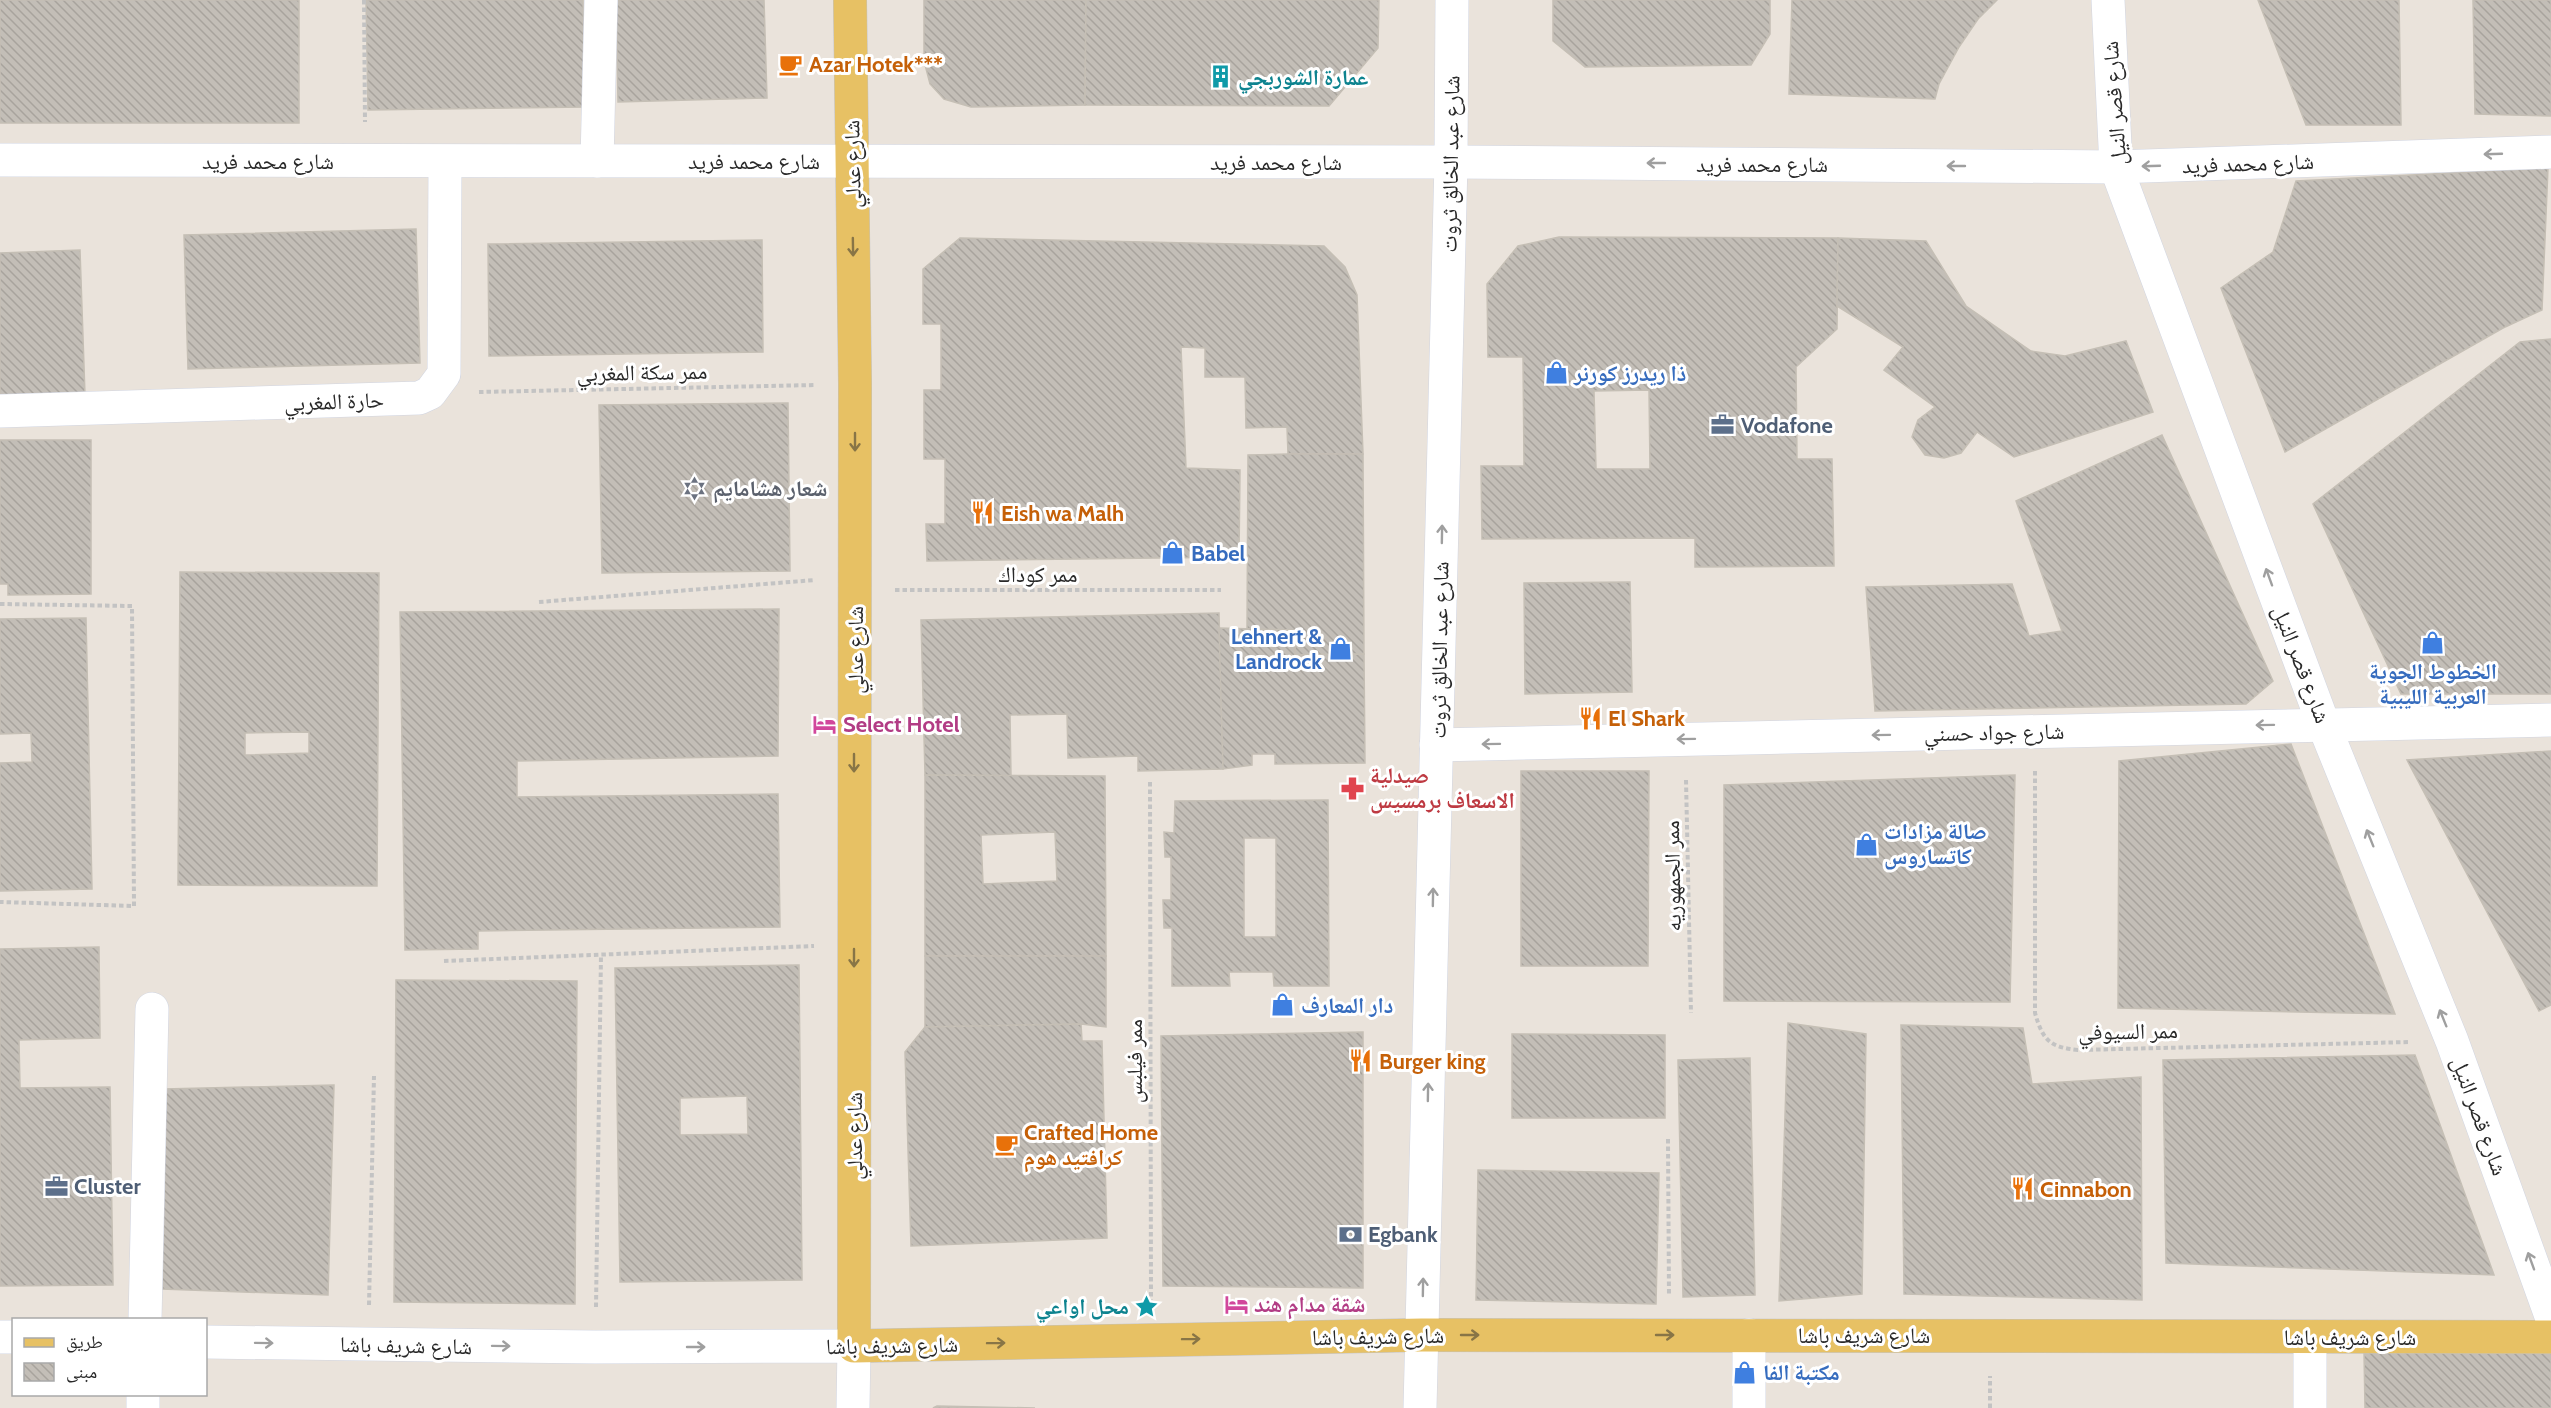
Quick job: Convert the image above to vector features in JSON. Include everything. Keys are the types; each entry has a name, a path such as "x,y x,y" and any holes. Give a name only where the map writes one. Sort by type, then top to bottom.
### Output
{"main road":[{"name":"شارع عدلي","path":"850,0 855,384 854,1346"},
{"name":"شارع شريف باشا","path":"854,1346 1422,1335 2551,1337"}],"street":[{"path":"597,161 601,0"},
{"name":"شارع عبد الخالق ثروت","path":"1420,1408 1451,162 1452,0"},
{"name":"شارع قصر النيل","path":"2108,0 2116,167 2324,723 2452,1041 2551,1316"},
{"name":"شارع محمد فريد","path":"0,160 1451,162 2116,167 2551,152"},
{"path":"430,393 444,374 445,162"},
{"name":"حارة المغربي","path":"0,411 419,398 430,393"},
{"name":"شارع جواد حسني","path":"1436,745 2324,723 2551,720"},
{"path":"145,1318 152,1010"},
{"path":"1749,1335 1749,1408"},
{"path":"2310,1337 2310,1408"},
{"name":"شارع شريف باشا","path":"207,1342 595,1347 854,1346"},
{"name":"شارع عدلي","path":"853,1408 854,1346"}],"path":[{"path":"364,0 365,162"},
{"name":"ممر سكة المغربي","path":"430,393 855,384"},
{"name":"ممر كوداك","path":"539,602 855,584 1221,590"},
{"path":"0,604 132,606 134,906 0,902"},
{"name":"ممر السيوفي","path":"2035,731 2035,1013 2041,1033 2057,1047 2078,1050 2452,1041"},
{"name":"ممر الجمهوريه","path":"1685,739 1691,1013"},
{"name":"ممر فيلبس","path":"1150,782 1151,1340"},
{"path":"444,961 854,944"},
{"path":"595,1347 601,955"},
{"path":"368,1345 374,1076"},
{"path":"1668,1139 1669,1335"}],"building":[{"path":"0,0 299,0 299,123 0,123"},
{"path":"366,0 583,0 585,107 368,110"},
{"path":"616,0 764,0 767,98 618,102"},
{"path":"924,0 1086,0 1085,105 971,107 944,99 930,84 924,61"},
{"name":"عمارة الشوربجي","path":"1086,0 1379,0 1378,48 1329,106 1085,105"},
{"path":"1553,0 1770,0 1770,34 1751,65 1585,67 1553,41"},
{"path":"1792,0 1997,0 1978,19 1959,47 1939,84 1935,99 1789,94"},
{"path":"2258,0 2399,0 2401,125 2306,125"},
{"path":"2473,0 2551,0 2551,116 2475,114"},
{"path":"2548,168 2542,310 2503,328 2285,452 2221,288 2273,252 2296,181"},
{"path":"416,229 420,363 188,369 184,235"},
{"name":"Vodafone","path":"1559,237 1838,238 1837,329 1796,367 1797,459 1832,459 1834,566 1695,567 1695,538 1482,539 1481,466 1524,466 1523,357 1488,357 1487,284 1518,246","holes":["1649,390 1650,469 1596,469 1594,391"]},
{"path":"960,238 1324,246 1345,267 1357,295 1363,454 1288,454 1287,427 1246,428 1245,377 1205,377 1205,348 1181,347 1186,468 1240,470 1239,557 927,561 926,524 945,524 945,459 924,459 924,390 941,390 941,324 923,324 923,269"},
{"path":"1838,238 1926,241 1966,306 2031,351 2065,356 2126,341 2153,412 2014,457 1977,432 1961,453 1944,458 1925,455 1912,437 1918,420 1935,407 1884,370 1903,347 1837,306"},
{"path":"762,240 763,352 489,356 488,244"},
{"path":"80,250 85,395 0,408 0,253"},
{"path":"2551,339 2551,694 2401,694 2313,504 2520,342"},
{"name":"شعار هشامايم","path":"788,403 790,571 602,573 599,405"},
{"path":"2162,435 2273,681 2246,704 1875,711 1866,587 2012,584 2029,636 2062,631 2016,501"},
{"path":"0,440 91,440 91,594 8,595 8,584 0,584"},
{"path":"1363,454 1364,654 1295,655 1295,630 1247,630 1248,455"},
{"path":"180,572 379,573 377,886 178,885","holes":["309,732 309,753 245,755 245,733"]},
{"path":"1630,582 1632,692 1525,694 1524,583"},
{"path":"779,609 778,756 517,761 517,797 778,794 780,927 478,931 478,949 405,950 400,612"},
{"path":"1219,613 1223,769 1138,771 1138,756 1068,758 1067,714 1010,715 1011,776 925,775 921,620"},
{"path":"86,618 92,889 0,891 0,763 32,762 31,733 0,734 0,619"},
{"path":"1219,628 1295,630 1295,655 1364,654 1365,763 1275,764 1275,754 1252,754 1252,765 1223,769"},
{"path":"2291,744 2395,1014 2118,1008 2119,761"},
{"path":"2551,751 2551,1005 2539,1011 2407,760"},
{"path":"1521,771 1649,771 1648,966 1521,966"},
{"path":"925,775 1105,776 1106,956 925,956","holes":["1055,832 1057,881 983,884 981,835"]},
{"path":"2015,775 2010,1002 1724,1001 1724,785"},
{"path":"1328,800 1329,986 1274,986 1273,972 1229,972 1230,986 1172,986 1172,928 1164,928 1163,900 1171,900 1171,857 1165,857 1164,832 1174,833 1175,801","holes":["1244,838 1276,838 1276,937 1244,937"]},
{"name":"Cluster","path":"99,947 100,1038 19,1040 20,1088 110,1087 113,1285 0,1286 0,949"},
{"path":"925,956 1106,956 1106,1027 1081,1024 925,1027"},
{"path":"799,965 802,1280 620,1282 615,968","holes":["747,1096 748,1134 680,1135 680,1098"]},
{"path":"396,980 577,981 575,1304 394,1302"},
{"path":"1788,1023 1866,1034 1862,1294 1779,1301"},
{"name":"Crafted Home كرافتيد هوم","path":"1081,1024 1082,1041 1102,1041 1107,1238 911,1246 905,1052 925,1027"},
{"name":"Cinnabon","path":"1901,1025 2023,1028 2032,1084 2141,1077 2142,1300 1904,1294"},
{"path":"1363,1032 1363,1288 1163,1286 1161,1036"},
{"path":"1512,1034 1665,1035 1665,1118 1512,1118"},
{"path":"2415,1055 2494,1275 2166,1263 2163,1060"},
{"path":"1750,1058 1755,1295 1683,1297 1678,1060"},
{"path":"334,1085 328,1295 162,1289 164,1089"},
{"path":"1478,1170 1659,1173 1656,1304 1476,1300"},
{"path":"2364,1352 2551,1353 2551,1408 2365,1408"},
{"path":"937,1406 1035,1408 933,1408"}],"place":[{"name":"Azar Hotek***","path":"791,64"},
{"name":"عمارة الشوربجي","path":"1220,77"},
{"name":"ذا ريدرز كورنر","path":"1556,373"},
{"name":"Vodafone","path":"1723,425"},
{"name":"شعار هشامايم","path":"695,488"},
{"name":"Eish wa Malh","path":"983,513"},
{"name":"Babel","path":"1173,553"},
{"name":"الخطوط الجوية العربية الليبية","path":"2433,642"},
{"name":"Lehnert & Landrock","path":"1340,649"},
{"name":"El Shark","path":"1590,718"},
{"name":"Select Hotel","path":"825,724"},
{"name":"صيدلية الاسعاف برمسيس","path":"1352,788"},
{"name":"صالة مزادات كاتساروس","path":"1866,844"},
{"name":"دار المعارف","path":"1283,1005"},
{"name":"Burger king","path":"1361,1061"},
{"name":"Crafted Home كرافتيد هوم","path":"1006,1145"},
{"name":"Cluster","path":"56,1186"},
{"name":"Cinnabon","path":"2022,1189"},
{"name":"Egbank","path":"1350,1234"},
{"name":"شقة مدام هند","path":"1236,1304"},
{"name":"محل اواعي","path":"1147,1306"},
{"name":"مكتبة الفا","path":"1745,1372"}]}
